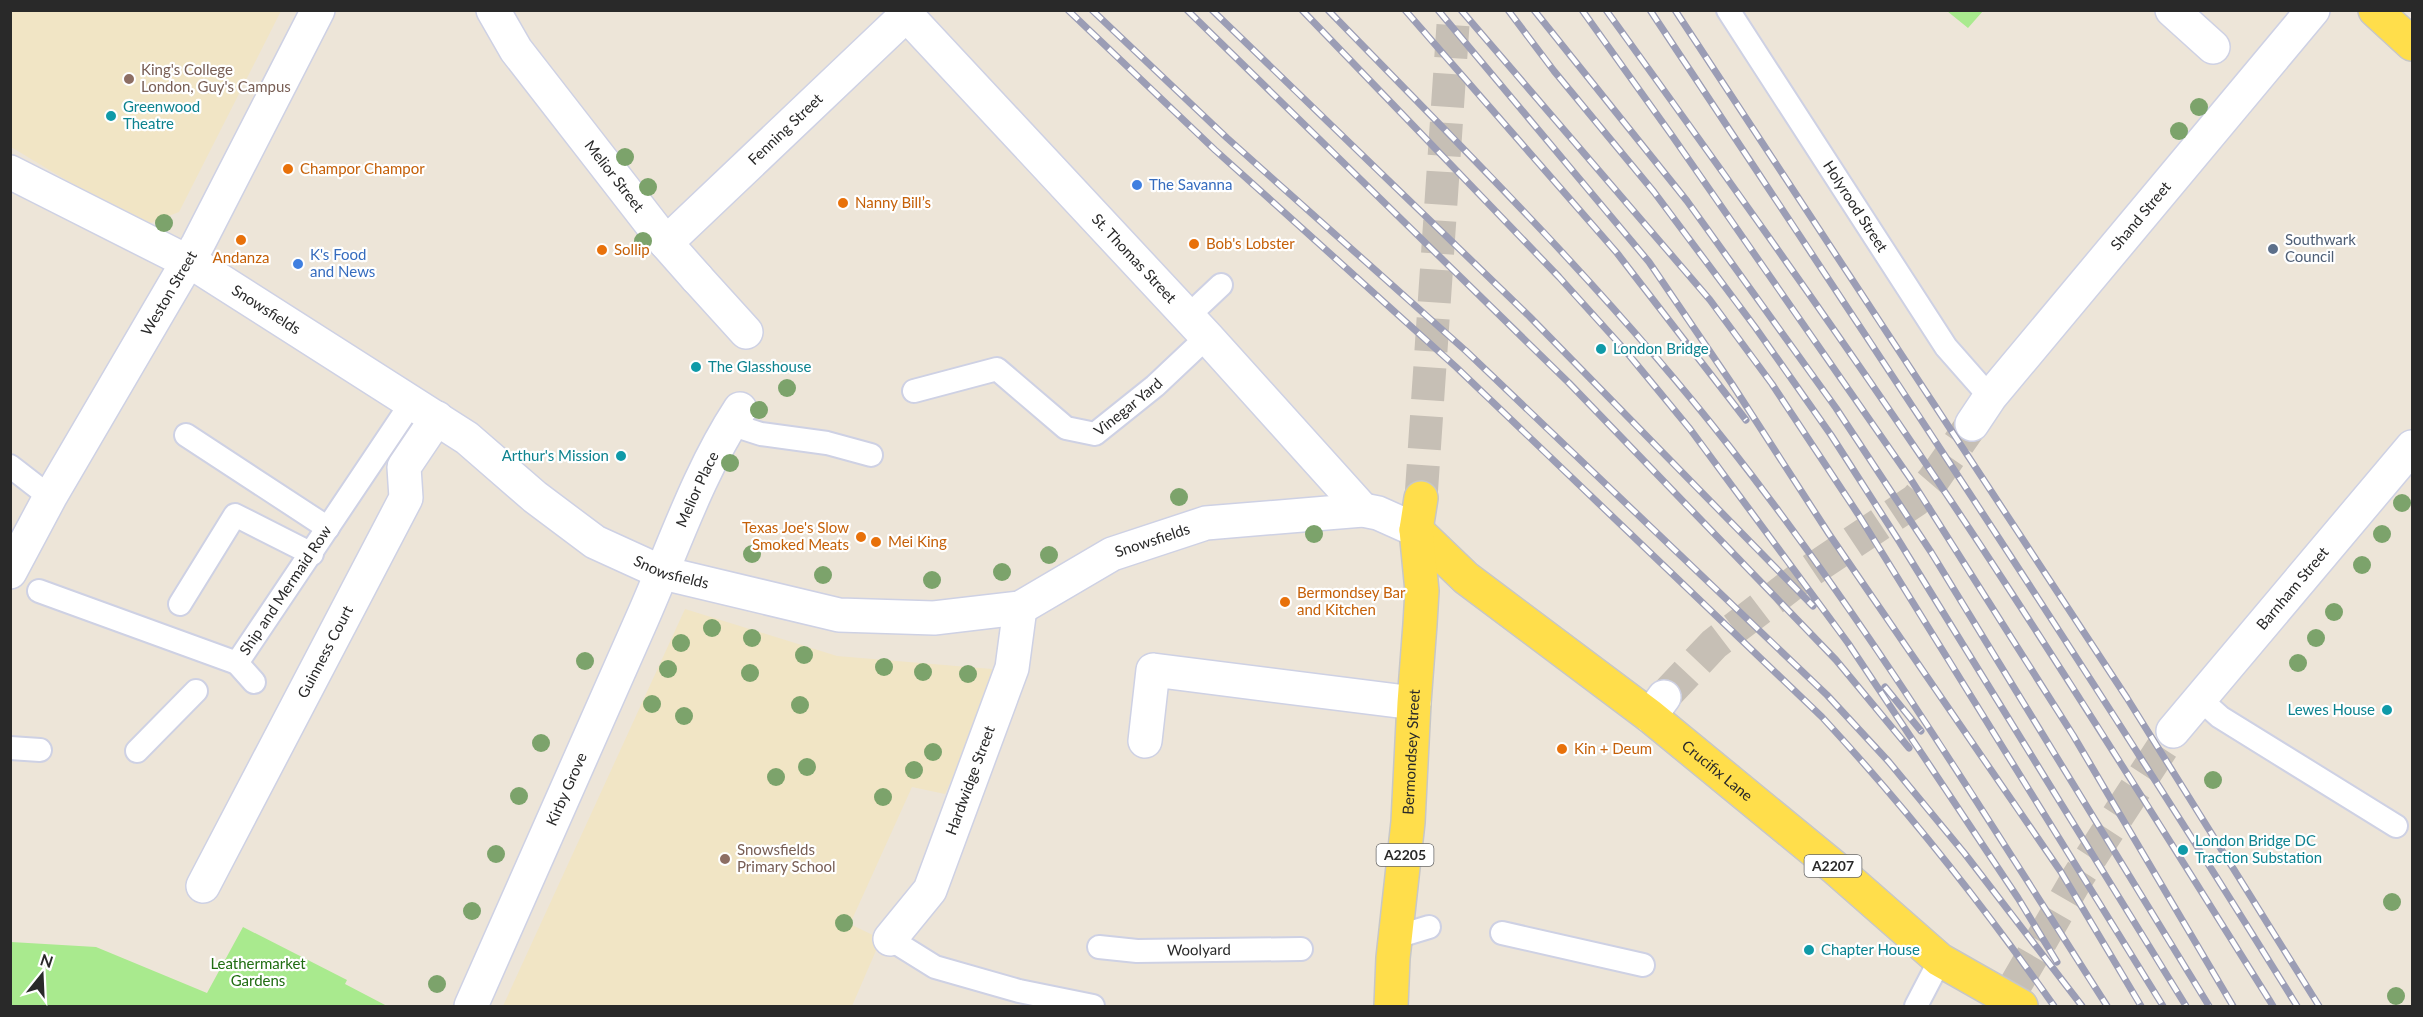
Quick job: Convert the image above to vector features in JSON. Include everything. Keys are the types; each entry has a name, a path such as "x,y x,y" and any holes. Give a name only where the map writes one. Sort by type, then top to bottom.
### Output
{"main road":[{"path":"2375,10 2412,44"},
{"name":"Bermondsey Street","path":"1390,1006 1389,950 1408,822 1422,591 1416,530 1421,498"},
{"name":"Crucifix Lane","path":"1416,530 1466,578 1657,707 1940,960 2014,997"}],"street":[{"name":"Weston Street","path":"10,572 50,497 188,261 267,113 318,10"},
{"name":"Melior Street","path":"493,10 516,50 666,243 746,332"},
{"path":"2172,10 2213,48"},
{"name":"Shand Street","path":"1972,424 1990,397 2313,10"},
{"name":"Fenning Street","path":"666,243 904,13"},
{"name":"St. Thomas Street","path":"904,13 1197,327 1363,510"},
{"name":"Snowsfields","path":"10,172 188,261 467,438 535,497 595,543 663,573 839,615 934,618 1020,608 1112,554 1206,523 1363,510 1378,513 1416,530"},
{"name":"Guinness Court","path":"203,886 406,498 404,467 424,410"},
{"name":"Melior Place","path":"663,573 692,499 735,417"},
{"name":"Barnham Street","path":"2173,731 2412,447"},
{"name":"Kirby Grove","path":"471,1006 663,573"},
{"name":"Hardwidge Street","path":"890,939 930,890 1012,668 1020,608"},
{"path":"1145,741 1153,670 1414,703"}],"lane":[{"name":"Holyrood Street","path":"1728,10 1946,347 1990,397"},
{"path":"1197,327 1221,285"},
{"name":"Vinegar Yard","path":"914,391 997,369 1066,428 1095,434 1155,386 1197,327"},
{"name":"Ship and Mermaid Row","path":"39,591 237,663 328,528 424,410"},
{"path":"735,417 761,434 827,443 871,455"},
{"path":"186,435 328,528"},
{"path":"10,466 50,497"},
{"path":"180,604 235,515 312,554"},
{"path":"237,663 254,682"},
{"path":"137,751 196,691"},
{"path":"2200,699 2220,717 2396,826"},
{"path":"10,748 40,750"},
{"path":"1389,950 1429,927"},
{"path":"1502,933 1643,965"},
{"path":"890,939 935,968 1019,991 1093,1006"},
{"name":"Woolyard","path":"1099,947 1137,951 1301,949"},
{"path":"1916,1006 1940,960"}],"shaded area":[{"name":"King's College London, Guy's Campus","path":"10,11 281,11 179,212 143,226 11,147"},
{"name":"Snowsfields Primary School","path":"685,609 837,656 992,669 1000,673 945,794 912,787 850,924 881,939 852,1006 503,1006"}],"green space":[{"path":"1947,11 1983,11 1968,28"},
{"name":"Leathermarket Gardens","path":"243,927 347,980 345,984 387,1006 11,1006 11,942 96,947 207,993"}],"tunnel":[{"path":"1421,498 1454,10"},
{"path":"1664,697 1714,644 1807,573 1916,500 1934,479 1972,424"},
{"path":"2016,984 2078,877 2173,731"}],"railway":[{"path":"1068,10 1215,150 1456,367 1822,717 1884,786 1943,858 2054,1006"},
{"path":"1092,10 1227,138 1466,351 1827,695 1889,762 1965,854 2082,1006"},
{"path":"1187,10 1569,383 1836,660 1909,748"},
{"path":"1212,10 1530,317 1813,606"},
{"path":"1302,10 1559,277 1624,349 1690,429 1848,643 2018,898 2057,962"},
{"path":"1328,10 1585,277 1682,388 1729,446 1780,513 1878,651 2107,1006"},
{"path":"1405,10 1617,253 1746,420"},
{"path":"1438,10 1649,262 1732,384 1829,534 2061,872 2141,1006"},
{"path":"1461,10 1710,300 1772,384 1858,514 2163,1006"},
{"path":"1508,10 1554,71 1654,192 1755,327 1831,435 2186,1006"},
{"path":"1534,10 1687,201 1836,408 1931,552 2209,1006"},
{"path":"1582,10 1910,478 2073,735 2233,1006"},
{"path":"1606,10 1811,297 1961,515 2273,1006"},
{"path":"1650,10 2059,630 2297,1006"},
{"path":"1675,10 2127,698 2319,1006"},
{"path":"1885,687 1921,731"}],"place":[{"name":"King's College London, Guy's Campus","path":"129,79"},
{"name":"Greenwood Theatre","path":"111,116"},
{"name":"Champor Champor","path":"288,169"},
{"name":"The Savanna","path":"1137,185"},
{"name":"Nanny Bill’s","path":"843,203"},
{"name":"Andanza","path":"241,240"},
{"name":"Bob's Lobster","path":"1194,244"},
{"name":"Southwark Council","path":"2273,249"},
{"name":"Sollip","path":"602,250"},
{"name":"K's Food and News","path":"298,264"},
{"name":"London Bridge","path":"1601,349"},
{"name":"The Glasshouse","path":"696,367"},
{"name":"Arthur's Mission","path":"621,456"},
{"name":"Texas Joe's Slow Smoked Meats","path":"861,537"},
{"name":"Mei King","path":"876,542"},
{"name":"Bermondsey Bar and Kitchen","path":"1285,602"},
{"name":"Lewes House","path":"2387,710"},
{"name":"Kin + Deum","path":"1562,749"},
{"name":"London Bridge DC Traction Substation","path":"2183,850"},
{"name":"Snowsfields Primary School","path":"725,859"},
{"name":"Chapter House","path":"1809,950"}]}
